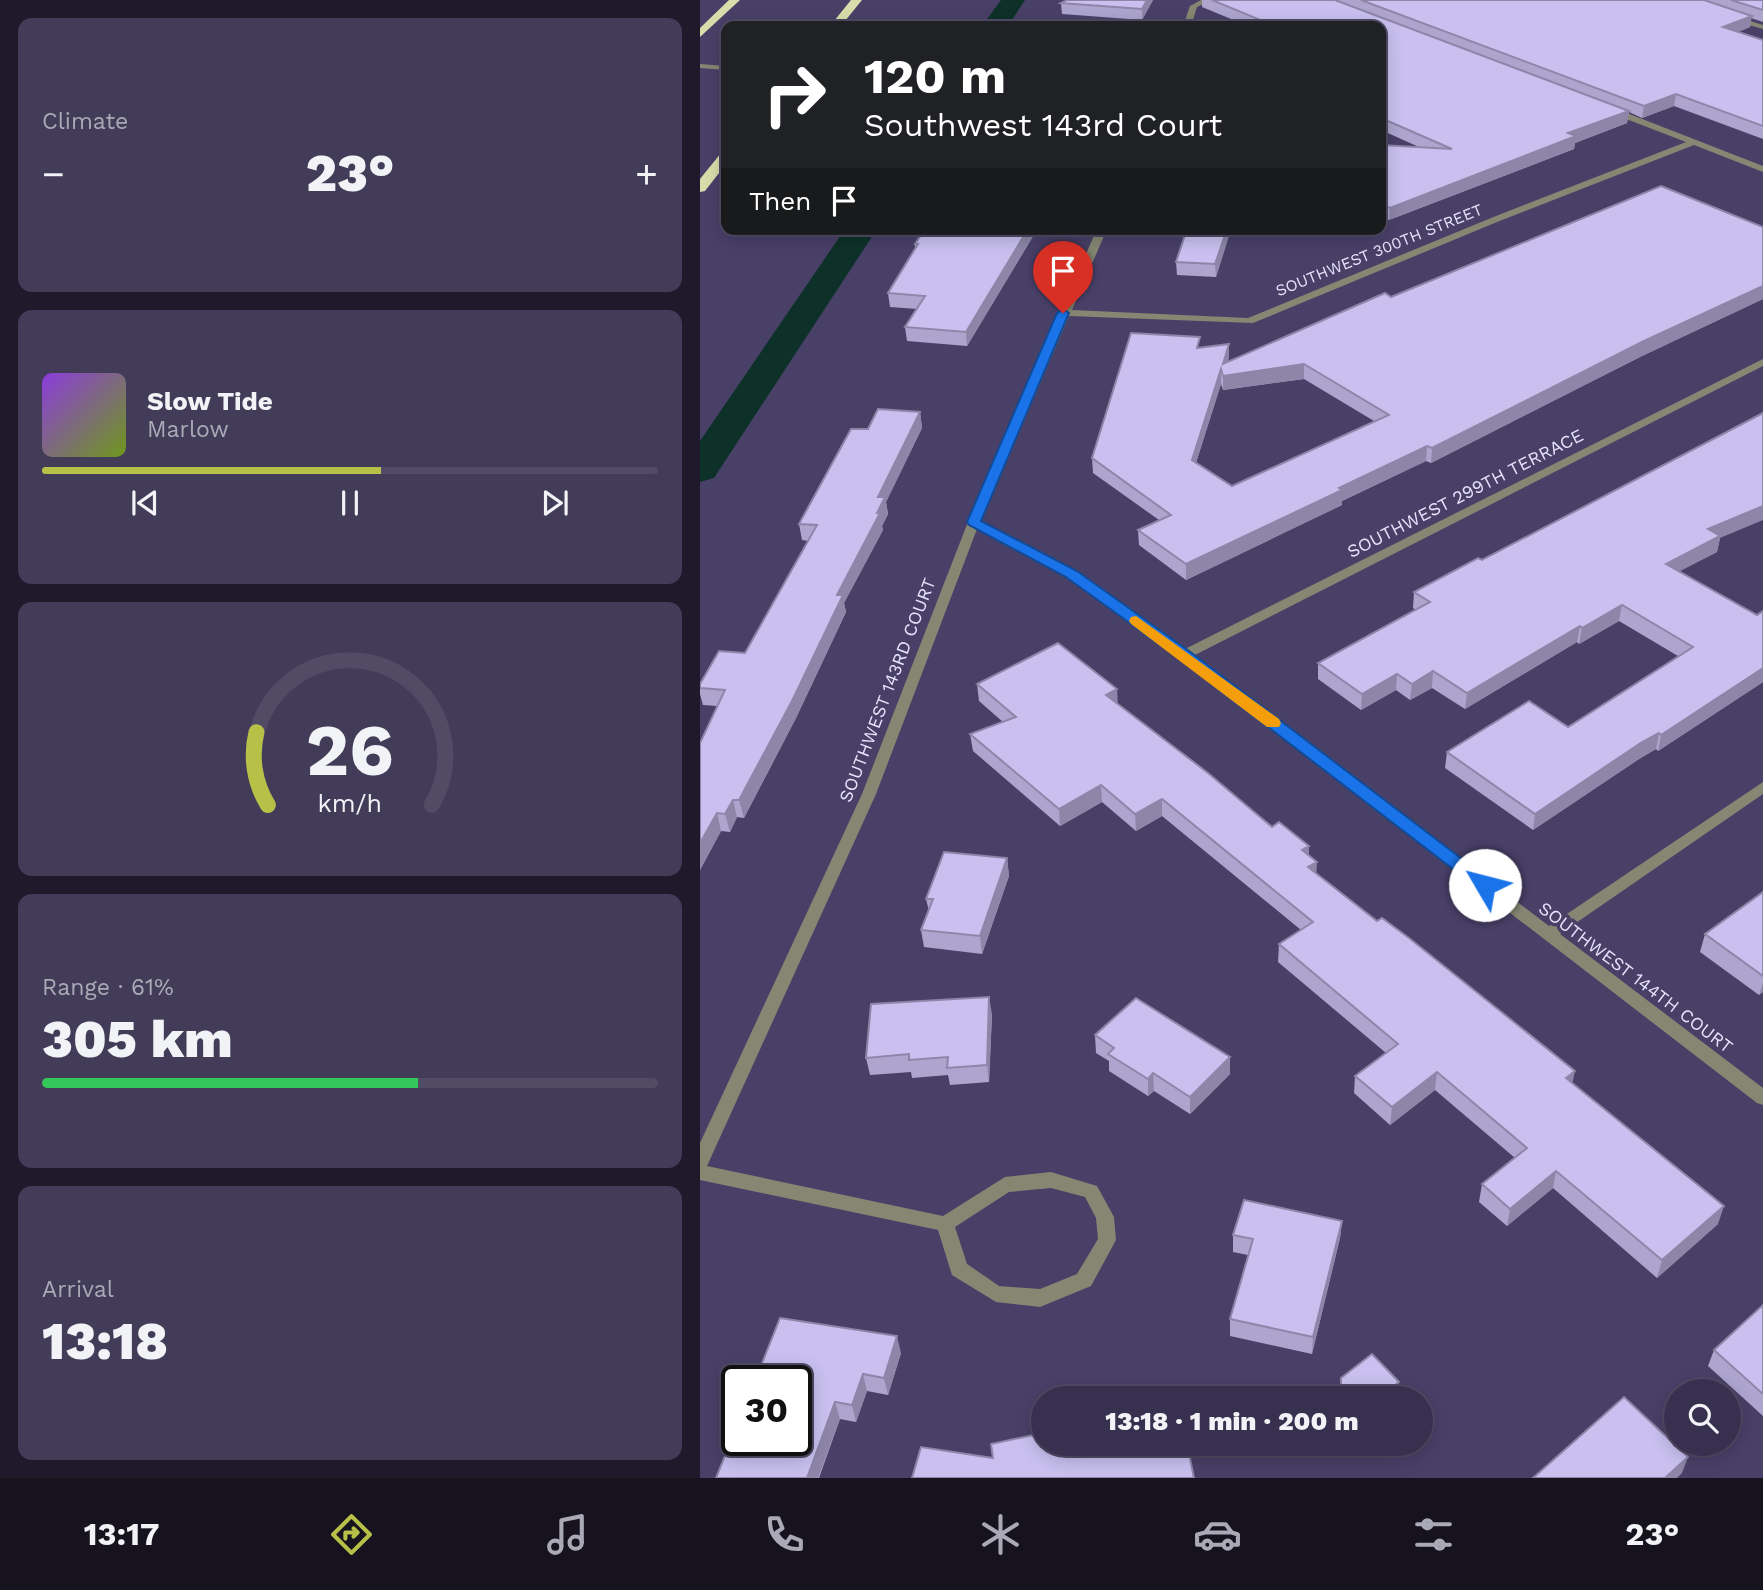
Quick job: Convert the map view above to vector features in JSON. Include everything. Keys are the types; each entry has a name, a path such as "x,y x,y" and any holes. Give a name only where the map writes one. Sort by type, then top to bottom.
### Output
{"highway":[{"path":"700,34 735,0"},
{"path":"839,21 857,0"},
{"path":"700,188 721,162"}],"street":[{"path":"1189,21 1194,6 1207,0"},
{"path":"1727,16 1763,27"},
{"path":"700,66 721,68"},
{"path":"1604,108 1763,169"},
{"name":"SOUTHWEST 300TH STREET","path":"1063,313 1250,320 1499,218 1695,142"},
{"name":"SOUTHWEST 143RD COURT","path":"700,1162 869,794 974,522 1098,235"},
{"name":"SOUTHWEST 299TH TERRACE","path":"1184,655 1763,362"},
{"name":"SOUTHWEST 144TH COURT","path":"974,522 1072,574 1184,655 1763,1098"},
{"path":"1549,934 1763,787"},
{"path":"700,1172 945,1224 1005,1185 1051,1180 1091,1191 1105,1217 1107,1240 1084,1280 1040,1298 996,1294 959,1269 945,1224"}],"building":[{"path":"1067,0 1147,0 1142,9 1061,3"},
{"path":"1212,0 1335,0 1629,111 1568,133 1576,136 1390,208 1386,206 1386,145 1452,149 1386,120 1386,21 1263,21"},
{"path":"1361,0 1704,0 1752,16 1723,27 1763,40 1763,126 1676,94 1644,106"},
{"path":"1731,0 1763,0 1763,10"},
{"path":"1661,186 1763,227 1763,286 1644,341 1432,448 1427,446 1339,488 1342,490 1186,564 1138,530 1171,515 1092,458 1131,333 1200,337 1197,348 1229,344 1223,364 1385,293 1391,297","holes":["1304,364 1389,415 1232,486 1192,460 1221,369 1223,376"]},
{"path":"921,235 1024,235 966,332 905,327 925,296 888,293 918,244 915,244"},
{"path":"1185,235 1225,235 1215,264 1176,262"},
{"path":"878,409 920,412 878,497 885,497 877,513 880,513 837,595 843,595 792,701 739,800 733,800 725,814 717,813 700,843 700,743 725,690 700,688 700,684 719,651 745,653 817,525 799,524 851,429 868,429"},
{"path":"1763,413 1763,506 1708,529 1720,536 1666,564 1757,615 1763,611 1763,668 1661,735 1659,733 1642,742 1535,814 1447,752 1529,701 1568,727 1693,647 1622,605 1582,628 1580,626 1467,693 1433,671 1412,684 1397,674 1362,694 1318,663 1430,602 1414,592 1478,558 1482,560"},
{"path":"1058,643 1117,689 1106,695 1208,773 1272,827 1279,822 1309,846 1302,850 1317,862 1308,867 1377,921 1382,918 1409,938 1575,1071 1566,1078 1724,1206 1662,1260 1556,1171 1510,1209 1482,1184 1527,1148 1437,1072 1392,1107 1355,1076 1398,1044 1279,944 1313,922 1162,799 1135,814 1101,785 1059,809 970,734 1016,717 977,684"},
{"path":"944,852 1007,858 980,936 921,930 933,899 926,899"},
{"path":"1763,892 1763,976 1705,934"},
{"path":"989,997 987,1065 947,1068 948,1057 909,1060 909,1054 866,1058 871,1004"},
{"path":"1136,998 1230,1057 1190,1097 1153,1073 1148,1079 1108,1054 1114,1048 1095,1035"},
{"path":"1244,1200 1342,1221 1313,1337 1230,1319 1253,1239 1233,1235"},
{"path":"1763,1305 1763,1394 1714,1350"},
{"path":"780,1318 897,1336 884,1378 863,1374 852,1405 835,1402 807,1478 716,1478 725,1456 812,1456 812,1365 761,1365"},
{"path":"1372,1354 1399,1382 1394,1386 1341,1386 1341,1378"},
{"path":"1624,1397 1664,1434 1664,1456 1688,1457 1665,1478 1533,1478"},
{"path":"1031,1436 1031,1456 1189,1456 1194,1478 912,1478 921,1447 993,1458 991,1444"}],"waterway":[{"path":"998,21 1013,0"},
{"path":"700,470 857,235"}],"slow traffic":[{"path":"1136,621 1273,723"}],"route":[{"path":"1063,313 974,522 1072,574 1184,655 1485,885"}]}
